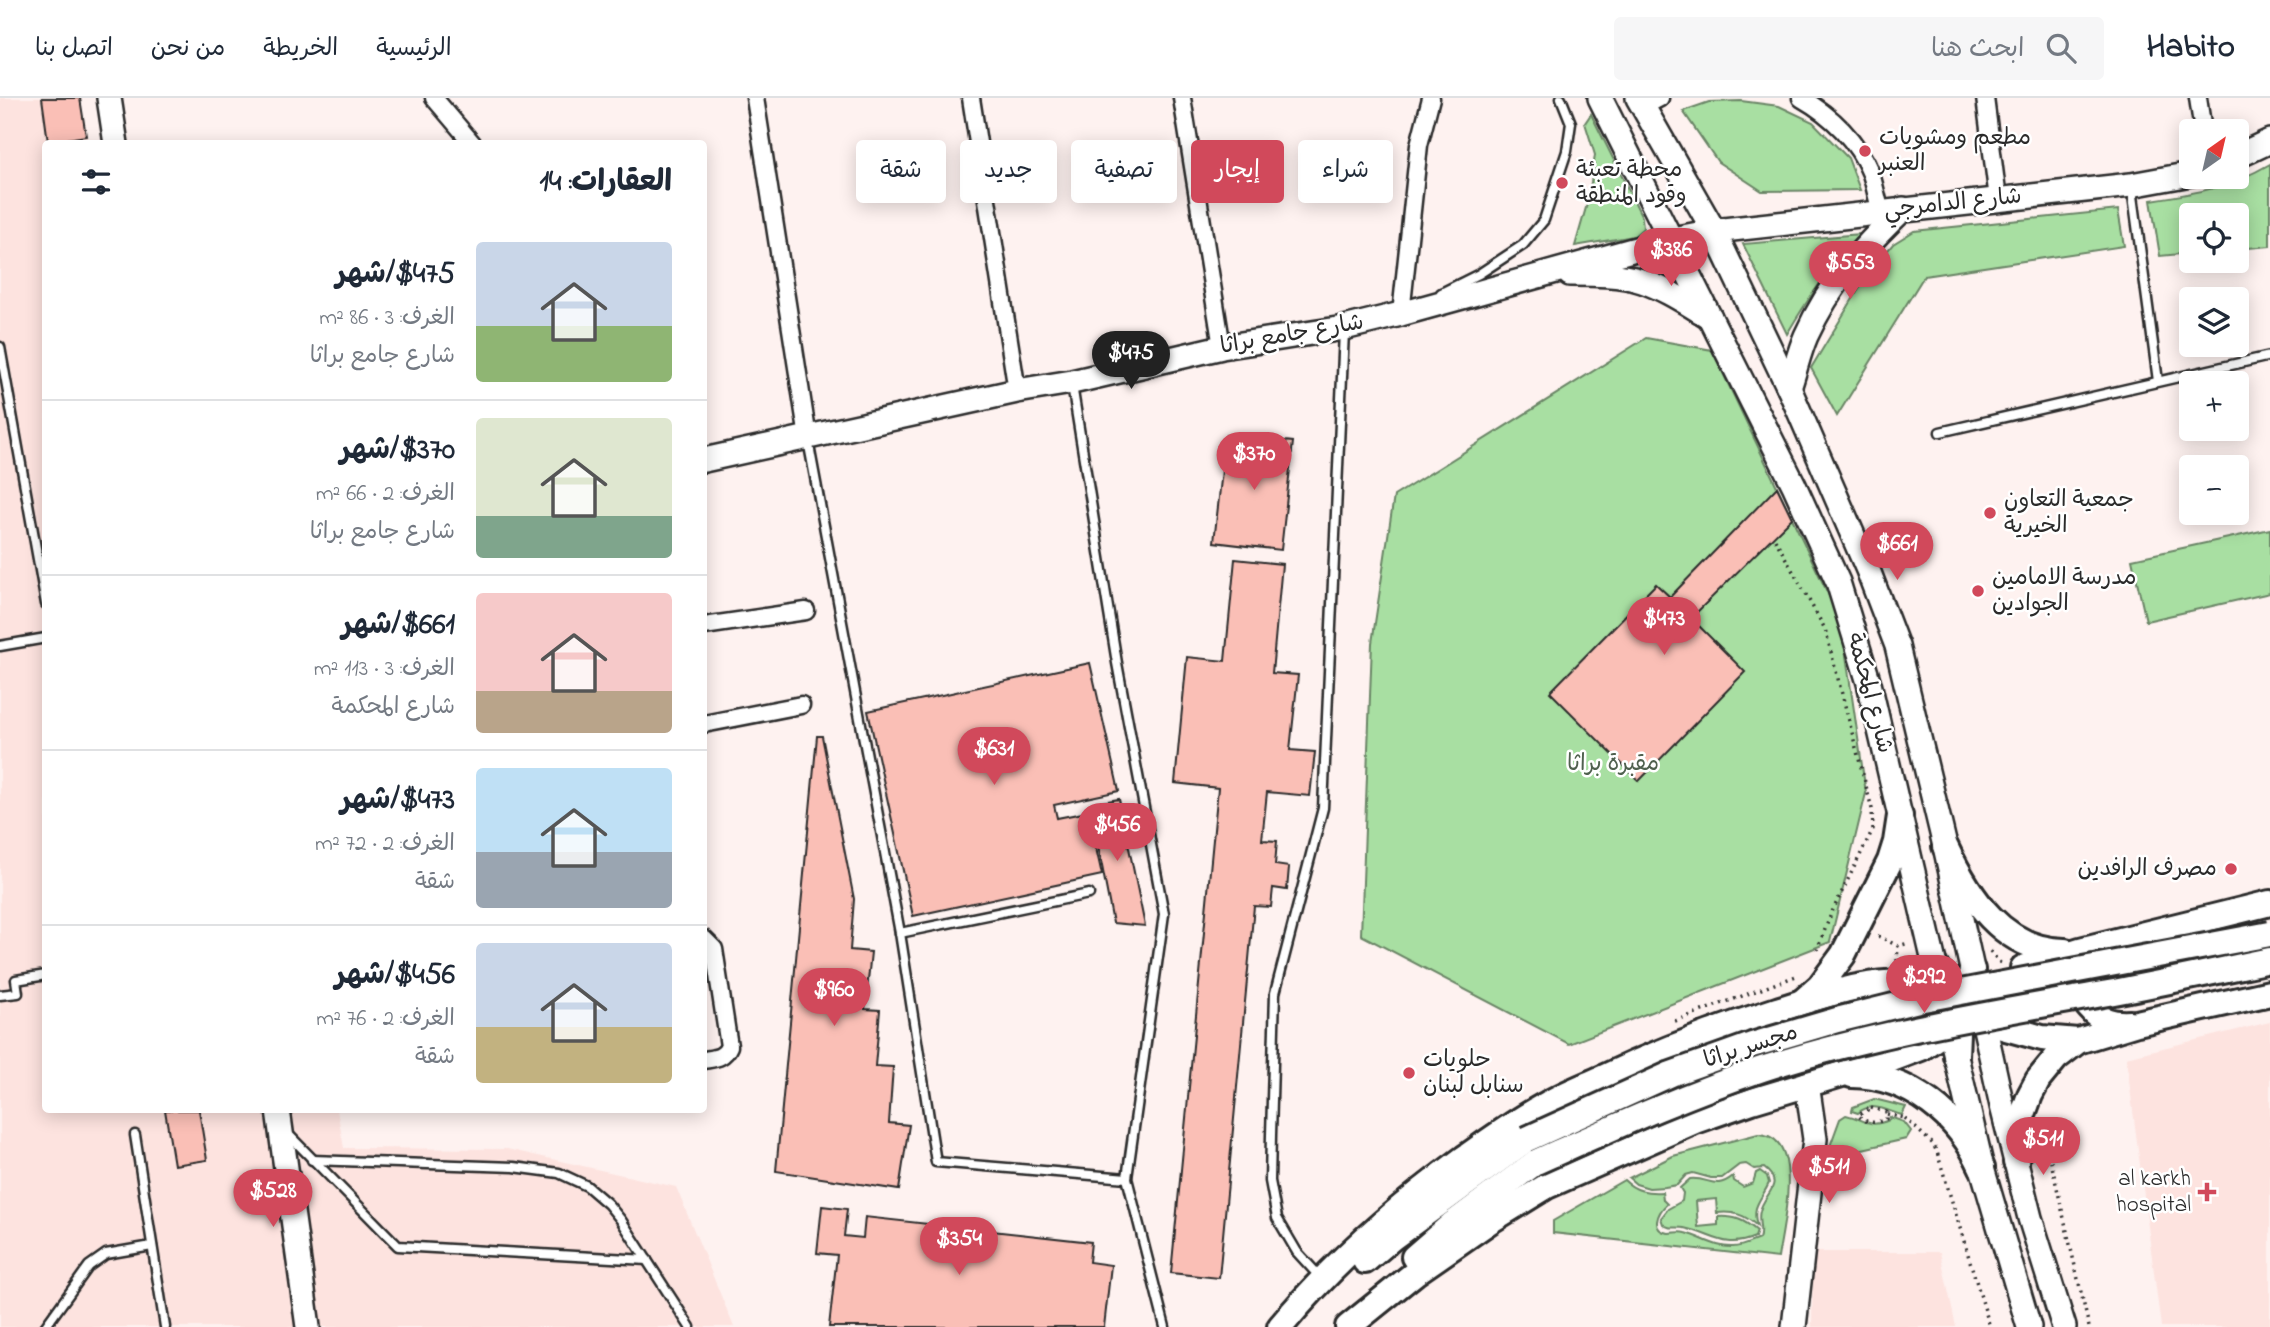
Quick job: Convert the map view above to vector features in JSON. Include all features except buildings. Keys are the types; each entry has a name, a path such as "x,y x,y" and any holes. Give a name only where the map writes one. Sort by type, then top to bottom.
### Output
{"main road":[{"path":"109,98 115,140"},
{"name":"شارع المحكمة","path":"1600,98 1794,485 1838,582 1869,683 1935,977 1969,1036 2016,1162 2030,1218 2064,1327"},
{"name":"شارع المحكمة","path":"1647,101 1714,231 1789,388 1898,646 1945,846 1971,974 1969,1036 1982,1168 2029,1327"},
{"path":"2249,151 2270,141"},
{"name":"شارع الدامرجي","path":"1672,239 1714,231 2131,185 2179,176"},
{"path":"1789,388 1806,337 1831,289 1892,211"},
{"name":"شارع جامع براثا","path":"707,459 1017,391 1072,382 1222,347 1344,328 1672,239"},
{"path":"1546,274 1594,274 1639,280 1710,317"},
{"path":"1794,1005 1820,986 1843,955 1890,861 1900,816"},
{"path":"1945,846 1962,880 1995,924 2011,936 2032,946 2055,951 2085,952"},
{"path":"2023,968 2085,952 2118,940 2270,903"},
{"name":"مجسر براثا","path":"1289,1323 1392,1238 1532,1151 1671,1074 1752,1045 1919,1000 2270,934"},
{"name":"مجسر براثا","path":"1346,1326 1532,1151 1763,1069 1858,1042 2011,1009 2114,992 2270,960"},
{"path":"1289,1323 1321,1279 1412,1196 1497,1134 1548,1103 1636,1062 1727,1026 1864,986 1935,977"},
{"path":"2016,1162 2020,1122 2030,1095 2056,1058 2078,1041 2137,1023 2270,993"},
{"path":"1794,1005 1838,1004 1855,1013 1864,1028 1861,1045 1850,1060 1822,1080"},
{"path":"2088,1006 2099,1018 2111,1023 2137,1023"},
{"path":"1346,1326 1415,1273 1490,1221 1547,1186 1695,1121 1921,1048 1969,1036 2078,1041"},
{"path":"1822,1080 1867,1075 1887,1080 1927,1099 1959,1129 1982,1168"},
{"path":"1794,1327 1822,1080"},
{"path":"279,1118 308,1327"}],"street":[{"path":"434,98 470,140"},
{"path":"755,98 808,438"},
{"path":"971,98 1017,391"},
{"path":"1182,98 1222,347"},
{"path":"1401,314 1419,145 1431,98"},
{"path":"1801,98 1822,110 1851,138 1892,211"},
{"path":"1985,98 1998,199"},
{"path":"2198,98 2201,119"},
{"path":"707,626 806,611"},
{"path":"707,723 801,705"},
{"path":"707,942 714,949 729,1046 726,1053 719,1058 707,1060"}],"lane":[{"path":"1401,314 1479,274 1523,245 1544,220 1567,151 1571,124 1561,98"},
{"path":"2131,185 2158,382"},
{"path":"1321,1279 1297,1252 1277,1218 1270,1181 1271,1135 1275,993 1323,808 1344,328"},
{"path":"0,347 42,582"},
{"path":"1940,432 2270,356"},
{"path":"1072,382 1117,663 1164,914 1127,1178 1165,1327"},
{"path":"808,438 900,933 936,1162 1127,1178"},
{"path":"0,646 42,639"},
{"path":"900,933 1089,894"},
{"path":"0,995 18,993 16,979 42,976"},
{"path":"279,1118 312,1160 398,1247 647,1260"},
{"path":"135,1135 165,1327"},
{"path":"312,1160 514,1167 559,1173 587,1186 608,1204 690,1327"},
{"path":"45,1327 89,1266 106,1254 152,1246"}],"path":[{"path":"1775,539 1825,629 1872,809 1873,829 1831,914 1814,957"},
{"path":"1876,936 1898,946 1912,943"},
{"path":"1671,1022 1803,974"},
{"path":"1871,1108 1886,1112 1886,1119 1871,1123 1863,1121 1858,1115 1871,1108"},
{"path":"1905,1118 1933,1143 1937,1152 1990,1327"},
{"path":"2042,1119 2089,1327"}],"shaded area":[{"path":"0,98 80,98 87,140 42,140 42,1113 338,1113 344,1148 507,1149 676,1187 734,1327 0,1327"},
{"name":"al karkh hospital","path":"2270,1022 2270,1327 2161,1327 2126,1057"},
{"path":"1813,1252 1940,1252 1956,1327 1812,1327"}],"green space":[{"path":"1741,101 1779,106 1813,122 1848,158 1860,190 1762,191 1718,162 1683,111 1709,102"},
{"path":"1591,114 1642,217 1643,228 1634,236 1575,246 1589,197 1595,155 1585,123"},
{"path":"2270,164 2270,246 2249,248 2249,203 2179,203 2179,254 2160,256 2151,200 2208,189 2249,189 2249,175"},
{"path":"2118,210 2124,246 1924,276 1837,416 1811,368 1868,274 1893,244 1914,231"},
{"path":"1861,234 1821,282 1787,334 1743,244"},
{"name":"مقبرة براثا","path":"1646,338 1712,350 1841,621 1866,793 1830,942 1569,1044 1361,935 1372,643 1394,496"},
{"path":"2270,529 2270,593 2146,621 2132,559"},
{"path":"1874,1099 1906,1107 1902,1115 1874,1107 1858,1113 1852,1111 1853,1107"},
{"path":"1846,1115 1876,1124 1889,1120 1890,1117 1904,1122 1911,1131 1906,1139 1858,1150 1829,1149 1840,1119"},
{"path":"1758,1134 1773,1138 1782,1150 1787,1166 1788,1186 1778,1258 1553,1233 1553,1221 1624,1180 1632,1187 1662,1192 1663,1200 1667,1204 1658,1216 1657,1225 1663,1232 1683,1232 1727,1247 1740,1246 1759,1239 1760,1211 1773,1184 1773,1179 1764,1168 1754,1169 1746,1164 1739,1165 1722,1178 1693,1173 1686,1175 1677,1185 1665,1187 1649,1188 1636,1184 1629,1178 1673,1156"},
{"path":"1760,1171 1767,1176 1769,1183 1756,1208 1757,1226 1739,1215 1717,1213 1716,1199 1696,1201 1698,1227 1718,1225 1718,1217 1729,1217 1752,1227 1757,1231 1755,1237 1735,1242 1719,1240 1663,1224 1661,1218 1668,1209 1682,1201 1683,1193 1680,1188 1690,1179 1721,1183 1733,1176 1734,1181 1743,1187 1753,1183 1756,1173"}],"place":[{"name":"مطعم ومشويات العنبر","path":"1865,151"},
{"name":"محطة تعبئة وقود المنطقة","path":"1562,183"},
{"name":"جمعية التعاون الخيرية","path":"1990,513"},
{"name":"مدرسة الامامين الجوادين","path":"1978,591"},
{"name":"مصرف الرافدين","path":"2231,869"},
{"name":"حلويات سنابل لبنان","path":"1409,1073"},
{"name":"al karkh hospital","path":"2207,1192"}]}
